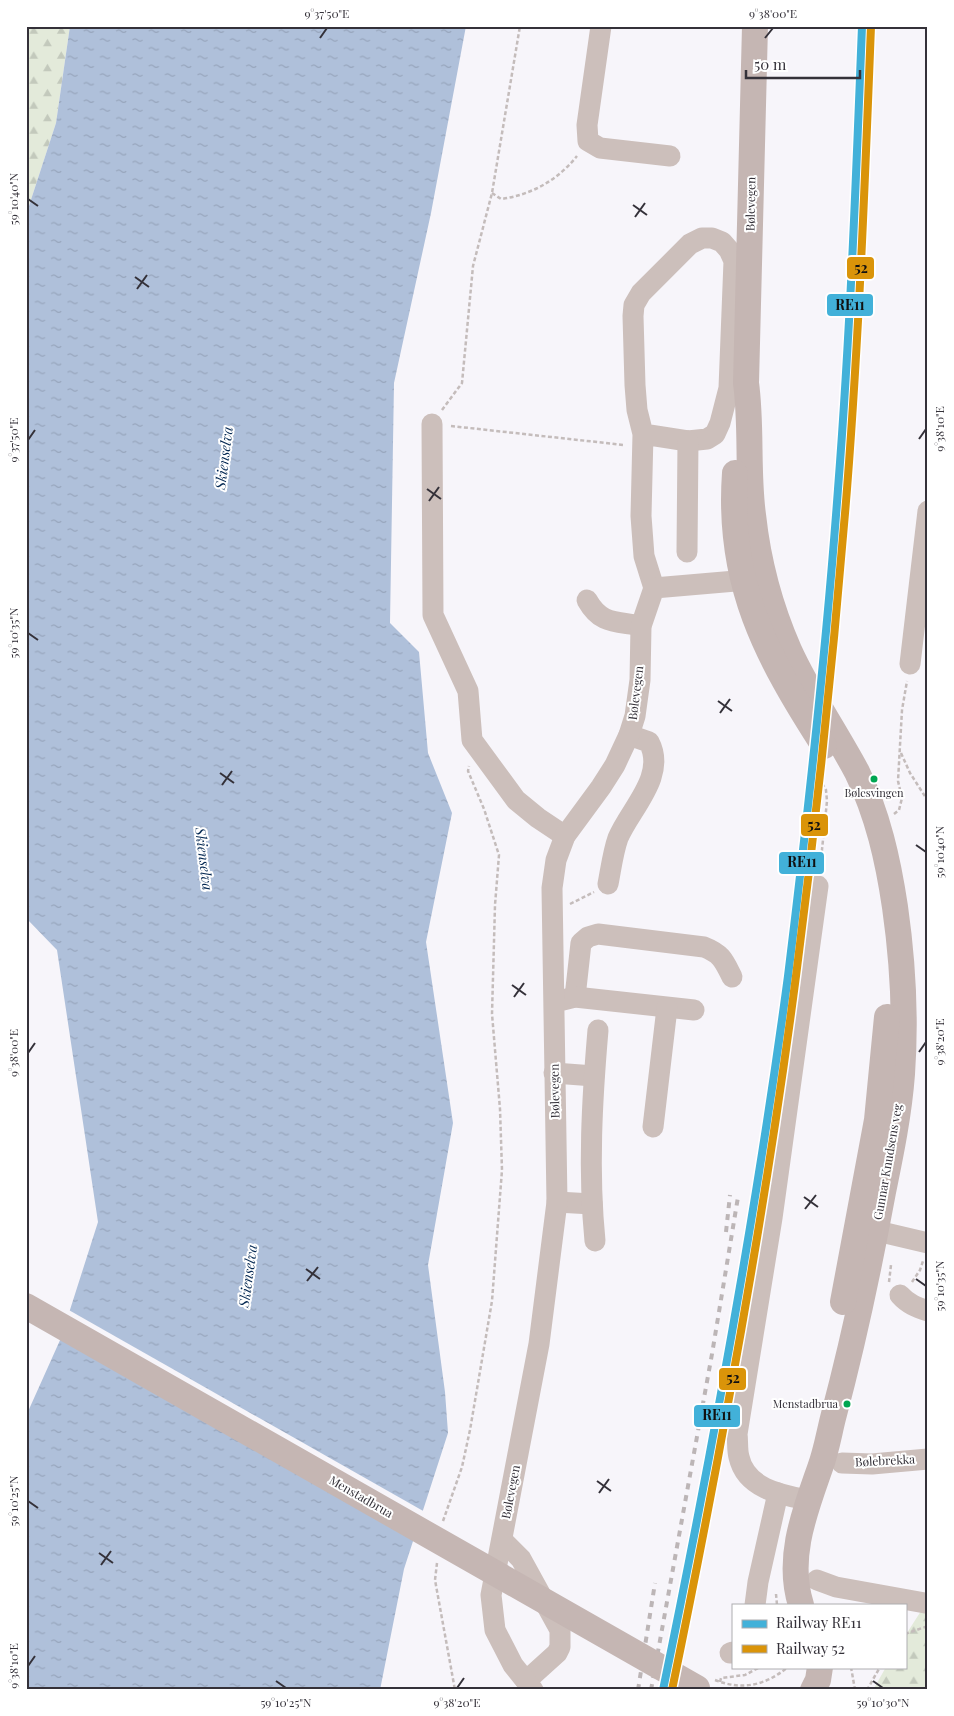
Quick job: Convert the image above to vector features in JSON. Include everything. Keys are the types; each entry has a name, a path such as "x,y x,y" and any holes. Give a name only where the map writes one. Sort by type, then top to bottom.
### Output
{"main road":[{"name":"Bølevegen","path":"756,26 746,383 750,410 754,580 773,610 790,650 857,772 878,821"},
{"name":"Gunnar Knudsens veg","path":"801,1604 796,1581 796,1565 798,1543 808,1500 811,1464 876,1230 894,1132 902,1075 904,1025 901,949 885,848 878,821"},
{"name":"Menstadbrua","path":"26,1306 699,1689"},
{"path":"813,1690 818,1680 820,1668"},
{"path":"828,1668 834,1684 833,1690"}],"street":[{"path":"601,26 587,125 588,141 600,148 670,156"},
{"path":"643,441 707,439 715,434 720,424 729,388 734,261 730,250 722,242 712,238 702,238 690,244 640,293 634,305 634,385 643,441 641,516 644,556 654,588 754,580"},
{"path":"432,424 433,614 468,691 472,740 516,800 565,836"},
{"path":"687,552 688,441"},
{"path":"910,664 922,610 928,511"},
{"name":"Bølevegen","path":"529,1686 513,1665 495,1630 491,1595 539,1344 557,1202 552,888 556,860 565,836 615,765 629,735 635,716 640,680 641,626 654,588"},
{"path":"587,600 592,610 601,617 620,624 641,626"},
{"path":"608,884 618,839 646,792 652,775 653,756 649,742 629,735"},
{"path":"808,1500 761,1487 748,1475 739,1459 737,1434 772,1218 818,886"},
{"path":"576,998 581,943 588,937 598,934 704,947 722,958 732,977"},
{"path":"553,1003 576,998 694,1010"},
{"path":"653,1128 667,1008"},
{"path":"595,1241 592,1204 591,1124 598,1030"},
{"path":"554,1073 594,1076"},
{"path":"557,1202 592,1204"},
{"path":"876,1230 927,1243"},
{"path":"894,1292 906,1302 928,1310"},
{"name":"Bølebrekka","path":"842,1463 872,1464 928,1459"},
{"path":"755,1604 758,1582 778,1493"},
{"path":"502,1540 521,1559 560,1630 560,1647 557,1653 529,1686"},
{"path":"817,1580 836,1587 925,1603"}],"path":[{"path":"432,424 462,383 472,266 492,192 520,26"},
{"path":"492,192 501,200 538,189 561,174 588,141"},
{"path":"432,424 643,441"},
{"path":"878,821 899,810 902,798 898,781 902,710 910,664"},
{"path":"442,1527 443,1518 462,1466 470,1430 492,1301 502,1170 500,1109 492,1014 495,905 499,855 484,809 468,772 472,740"},
{"path":"900,752 910,773 928,801"},
{"path":"552,910 575,901 608,884"},
{"path":"876,1230 894,1292 914,1280 920,1270 927,1243"},
{"path":"437,1562 435,1580 455,1690"},
{"path":"906,1634 928,1626"},
{"path":"758,1668 745,1675 721,1678 720,1682 738,1686 757,1684 775,1678 787,1668"},
{"path":"851,1668 855,1690"},
{"path":"867,1690 879,1668"}],"green space":[{"path":"26,26 70,26 56,123 26,215"},
{"path":"921,1611 928,1611 928,1690 873,1690 885,1668 906,1668 906,1634"}],"water":[{"name":"Skienselva","path":"70,26 466,26 431,213 394,383 390,623 419,652 428,753 452,813 426,942 453,1123 428,1265 445,1392 448,1433 404,1569 380,1690 26,1690 26,1416 61,1338 98,1222 57,950 26,918 26,215 56,123"}],"pier":[{"path":"67,1309 425,1512 416,1539 59,1336"}],"railway":[{"path":"726,1232 730,1195"},
{"path":"651,1690 712,1354 738,1197"},
{"path":"638,1690 655,1583"}],"rail line":[{"name":"RE11","path":"663,1690 732,1334 762,1155 788,976 822,672 838,489 849,316 862,26"},
{"name":"52","path":"672,1690 725,1423 756,1244 784,1066 811,854 825,733 847,489 861,258 871,26"}],"place":[{"name":"Bølesvingen","path":"874,779"},
{"name":"Menstadbrua","path":"847,1404"}]}
